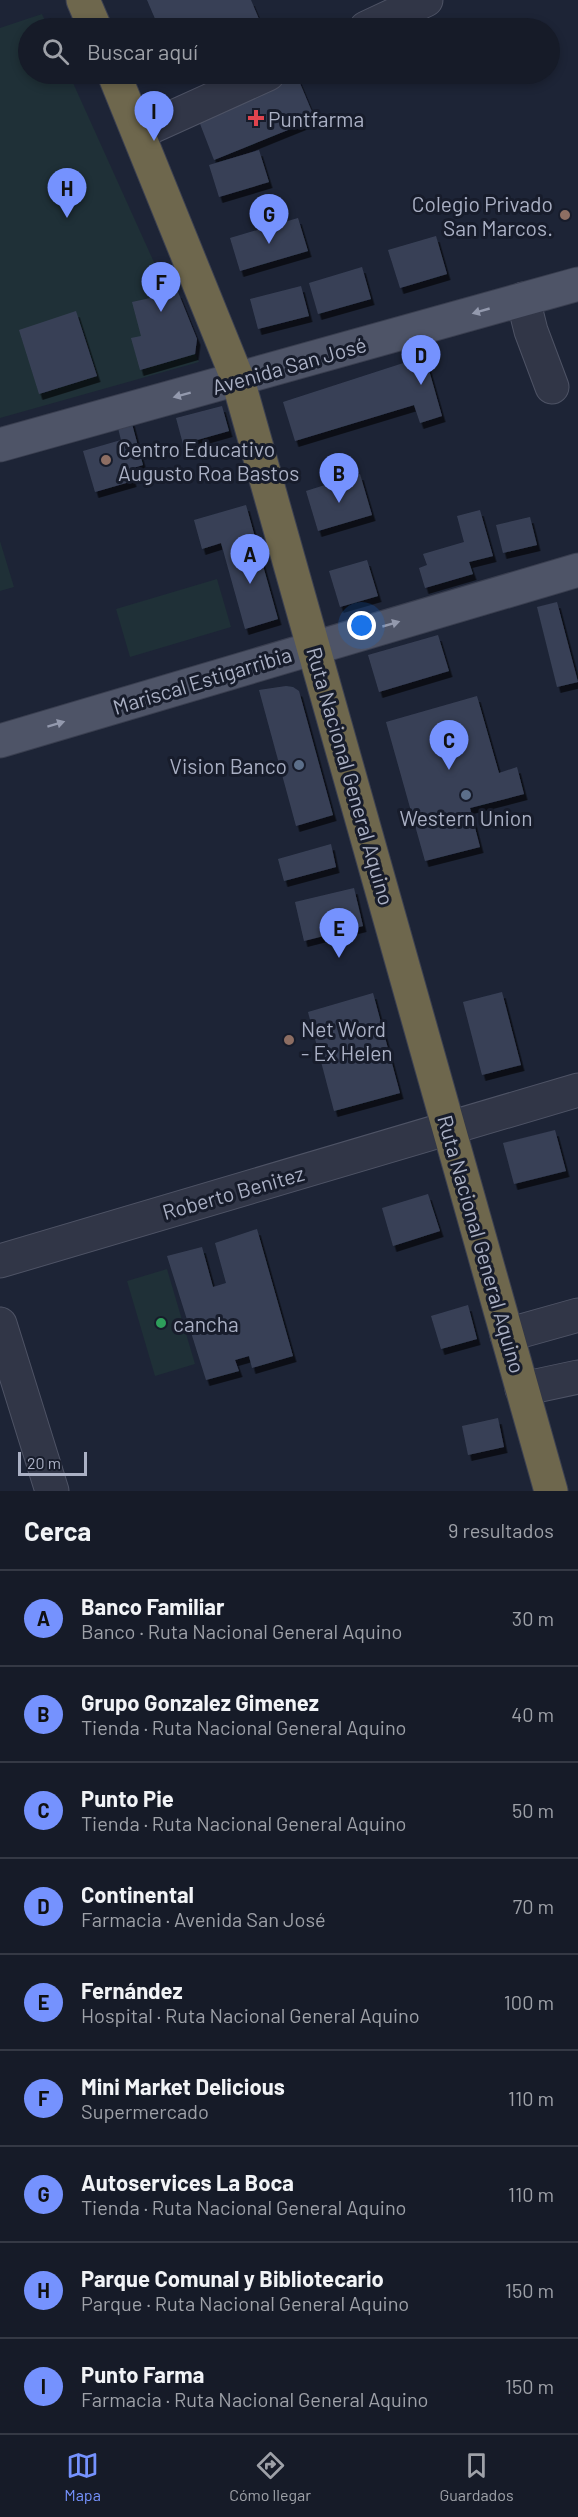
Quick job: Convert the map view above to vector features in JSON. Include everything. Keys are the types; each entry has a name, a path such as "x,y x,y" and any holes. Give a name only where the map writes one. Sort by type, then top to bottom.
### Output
{"highway":[{"path":"82,0 90,18"},
{"name":"Ruta Nacional General Aquino","path":"118,84 140,132 238,380 458,1126 507,1335 551,1491"}],"main road":[{"name":"Avenida San José","path":"0,445 578,284"},
{"name":"Mariscal Estigarribia","path":"0,741 578,570"}],"street":[{"path":"385,18 416,2"},
{"path":"140,132 246,84"},
{"path":"523,299 531,331 552,387"},
{"name":"Roberto Benitez","path":"0,1262 578,1090"},
{"path":"507,1335 578,1315"},
{"path":"0,1324 52,1491"},
{"path":"522,1389 578,1377"}],"shaded area":[{"path":"42,14 44,18 30,18"},
{"path":"18,22 18,84 74,84 199,362 0,418 0,28"},
{"path":"0,541 14,587 0,591"},
{"path":"217,579 231,627 130,657 116,609"},
{"name":"cancha","path":"167,1269 195,1364 155,1376 127,1281"}],"building":[{"path":"147,0 251,0 258,18 155,18"},
{"name":"Puntfarma","path":"277,84 300,84 315,119 214,160 197,116"},
{"path":"259,150 269,182 219,197 209,165"},
{"path":"298,218 308,251 240,271 230,238"},
{"path":"436,236 447,274 400,288 388,250"},
{"path":"362,267 371,299 318,314 309,283"},
{"path":"301,286 309,316 258,329 250,299"},
{"path":"178,292 197,339 195,354 140,370 131,338 141,336 132,302"},
{"path":"76,311 97,376 39,394 19,330"},
{"path":"425,356 442,416 420,423 414,405 295,441 283,402"},
{"path":"222,406 229,431 183,444 176,418"},
{"name":"Centro Educativo Augusto Roa Bastos","path":"131,420 143,465 130,469 133,481 95,492 83,451 121,440 117,424"},
{"path":"360,474 372,515 318,531 306,491"},
{"path":"246,505 278,619 245,629 221,543 202,549 194,520"},
{"path":"480,510 493,556 469,562 473,574 425,588 419,568 427,565 423,554 464,542 457,516"},
{"path":"530,517 537,545 503,553 496,525"},
{"path":"367,560 378,596 340,607 329,571"},
{"path":"557,602 578,682 557,687 537,607"},
{"path":"438,635 449,671 379,692 368,655"},
{"path":"286,686 299,691 333,815 296,826 259,690"},
{"path":"477,696 499,773 517,767 524,794 470,808 480,847 425,861 386,722"},
{"path":"331,844 336,867 284,881 278,859"},
{"path":"354,888 363,926 304,941 295,902"},
{"path":"502,992 521,1065 482,1075 463,1002"},
{"path":"373,993 400,1093 334,1111 308,1012"},
{"path":"555,1130 566,1171 514,1184 503,1143"},
{"path":"428,1194 440,1231 393,1246 382,1208"},
{"path":"257,1229 293,1356 252,1368 249,1356 235,1360 239,1371 206,1380 167,1256 202,1247 213,1287 226,1283 215,1243"},
{"path":"468,1305 477,1339 441,1349 431,1316"},
{"path":"498,1418 504,1447 468,1455 462,1426"}],"place":[{"name":"Puntfarma","path":"256,118"},
{"name":"Punto Farma","path":"154,141"},
{"name":"Colegio Privado San Marcos.","path":"565,215"},
{"name":"Parque Comunal y Bibliotecario","path":"67,218"},
{"name":"Autoservices La Boca","path":"269,244"},
{"name":"Mini Market Delicious","path":"161,312"},
{"name":"Continental","path":"421,385"},
{"name":"Centro Educativo Augusto Roa Bastos","path":"106,460"},
{"name":"Grupo Gonzalez Gimenez","path":"339,503"},
{"name":"Banco Familiar","path":"250,584"},
{"name":"Vision Banco","path":"299,765"},
{"name":"Punto Pie","path":"449,770"},
{"name":"Western Union","path":"466,795"},
{"name":"Fernández","path":"339,958"},
{"name":"Net Word - Ex Helen","path":"289,1040"},
{"name":"cancha","path":"161,1323"}]}
